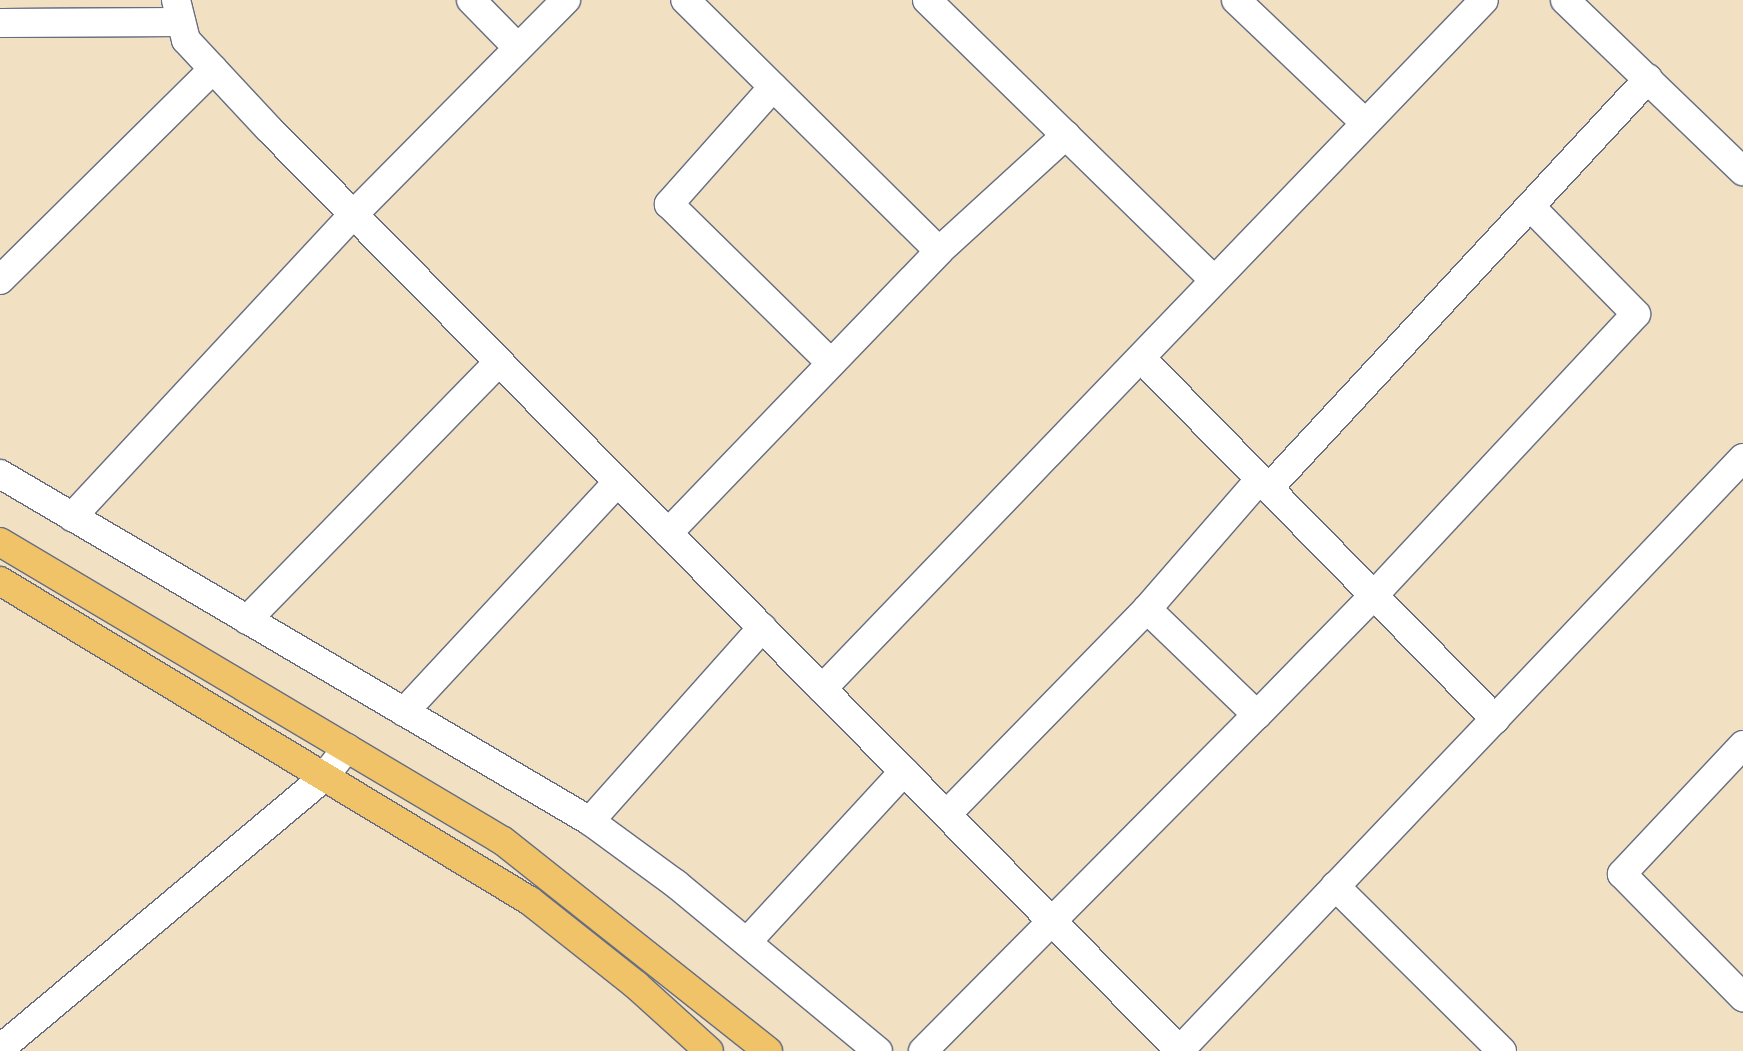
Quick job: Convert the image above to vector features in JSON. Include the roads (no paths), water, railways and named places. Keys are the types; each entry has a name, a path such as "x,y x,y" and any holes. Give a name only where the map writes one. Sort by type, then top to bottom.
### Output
{"main road":[{"path":"0,542 503,841 768,1051"},
{"path":"0,581 530,901 636,985 709,1051"}],"street":[{"path":"471,0 518,48"},
{"path":"72,517 353,215 566,0"},
{"path":"685,0 938,251"},
{"path":"928,0 1214,280"},
{"path":"1236,0 1366,123"},
{"path":"822,689 1484,0"},
{"path":"1565,0 1743,171"},
{"path":"0,23 179,11 186,40 212,69 353,215 1180,1051 1743,458"},
{"path":"0,280 212,69"},
{"path":"947,814 1147,609 1648,79"},
{"path":"773,87 669,204 831,363"},
{"path":"668,533 938,251 1066,135"},
{"path":"923,1051 1054,923 1374,596 1636,314 1530,206"},
{"path":"1141,358 1495,719"},
{"path":"248,620 499,362"},
{"path":"0,474 590,820 747,942 878,1051"},
{"path":"404,712 618,482"},
{"path":"1147,609 1257,715"},
{"path":"590,820 762,628"},
{"path":"1743,745 1622,874 1743,997"},
{"path":"0,1048 324,777 347,748"},
{"path":"747,942 904,771"},
{"path":"1335,886 1502,1051"}]}
